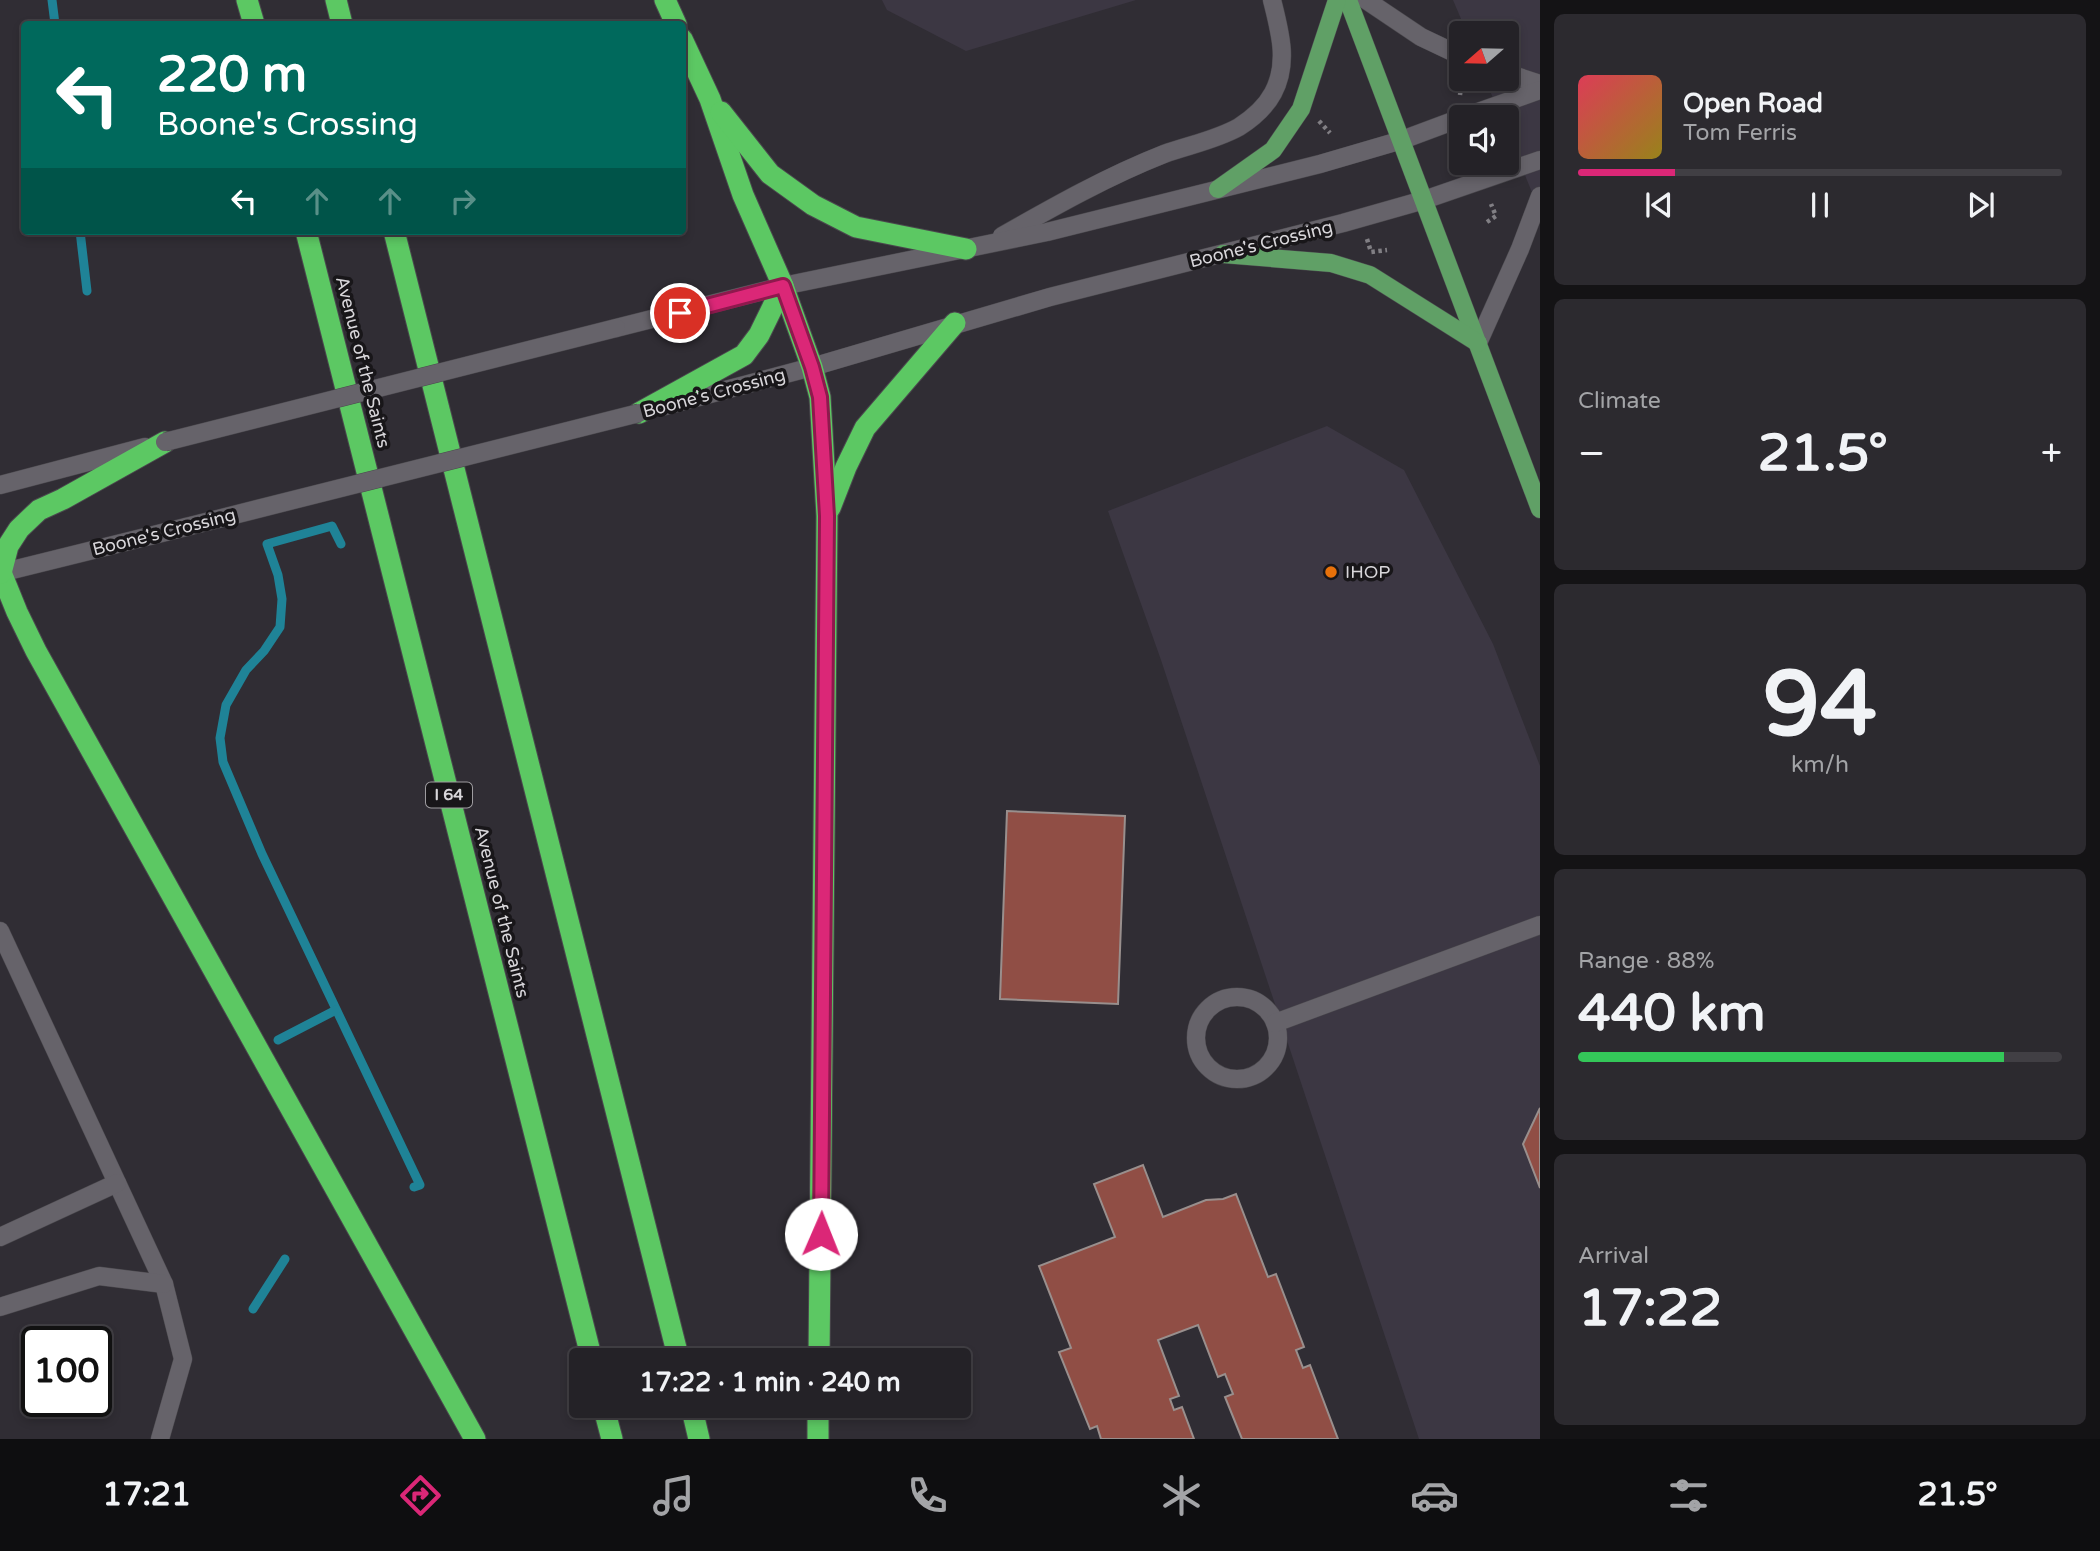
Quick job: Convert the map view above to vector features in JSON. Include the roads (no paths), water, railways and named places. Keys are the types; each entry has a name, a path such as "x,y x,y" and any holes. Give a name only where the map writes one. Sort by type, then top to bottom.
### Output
{"highway":[{"path":"247,0 253,21"},
{"path":"336,0 341,21"},
{"path":"665,0 675,21"},
{"path":"686,48 710,99 743,195 783,286 820,397 827,516 819,1348"},
{"path":"710,99 770,174 813,205 856,227 976,247"},
{"name":"Avenue of the Saints","path":"307,235 589,1348"},
{"path":"395,235 676,1348"},
{"path":"639,413 744,355 760,335 783,286"},
{"path":"827,516 865,428 955,323"},
{"path":"165,442 39,510 19,528 8,546 0,572 36,651 475,1439"},
{"path":"606,1418 611,1439"},
{"path":"694,1418 699,1439"},
{"path":"818,1418 818,1439"}],"main road":[{"path":"1218,189 1273,150 1301,109 1337,0"},
{"path":"1349,0 1540,509"},
{"path":"1223,254 1331,263 1370,275 1478,343"}],"street":[{"path":"976,247 1090,187 1165,154 1212,139 1259,113 1272,95 1280,77 1283,43 1272,0"},
{"path":"1366,0 1420,37 1449,50"},
{"path":"1519,77 1540,84"},
{"path":"1487,105 1540,90"},
{"path":"0,485 783,286 1047,232 1218,189 1402,140 1449,118"},
{"name":"Boone's Crossing","path":"0,572 639,413 812,367 1050,297 1424,200 1540,160"},
{"path":"1478,343 1520,249 1540,196"},
{"path":"1275,1023 1540,925"},
{"path":"0,931 164,1283 183,1359 160,1439"},
{"path":"1239,996 1253,1000 1268,1011 1275,1023 1278,1035 1273,1056 1261,1072 1248,1078 1220,1076 1206,1066 1196,1046 1200,1018 1210,1006 1223,999 1239,996"},
{"path":"0,1237 117,1183"},
{"path":"0,1307 99,1276 164,1283"}],"waterway":[{"path":"52,0 55,21"},
{"path":"80,235 87,291"},
{"path":"341,544 332,526 267,544 278,575 282,599 280,627 264,651 246,670 226,705 220,738 223,762 262,854 420,1185 414,1187"},
{"path":"278,1040 336,1010"},
{"path":"253,1309 285,1259"}],"place":[{"name":"IHOP","path":"1331,572"}]}
